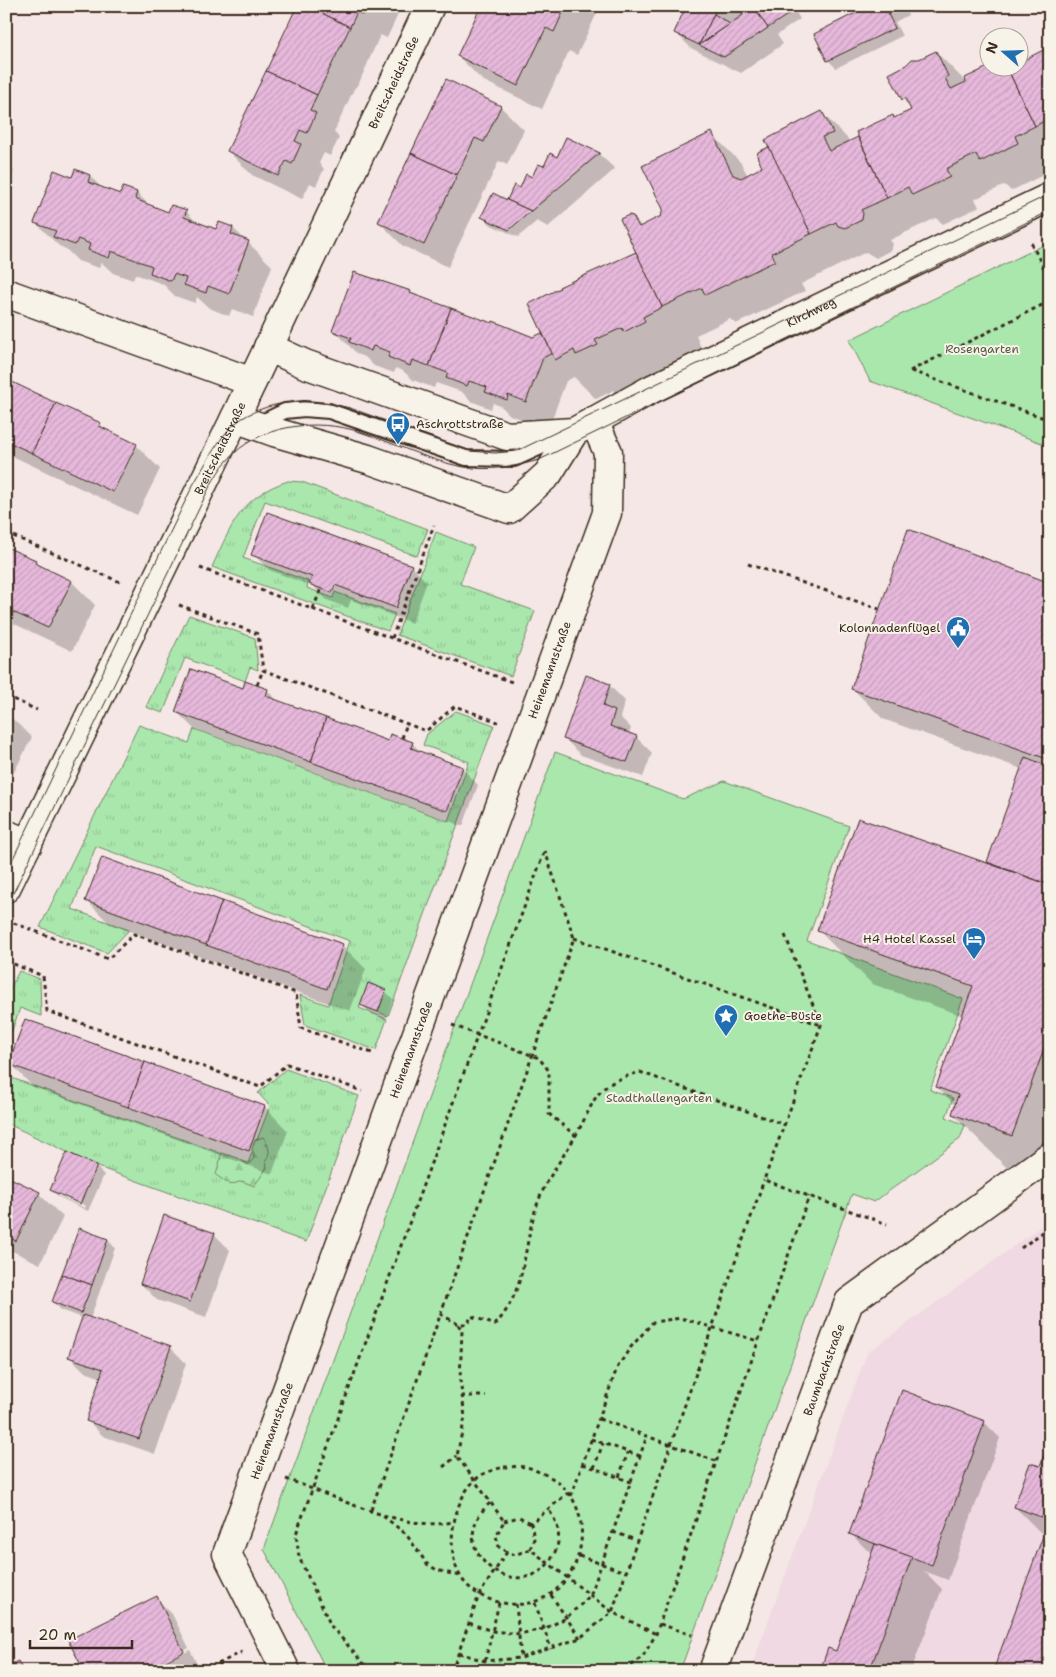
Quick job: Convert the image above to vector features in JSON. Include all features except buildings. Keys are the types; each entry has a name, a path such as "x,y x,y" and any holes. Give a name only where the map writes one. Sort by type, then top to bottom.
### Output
{"street":[{"name":"Breitscheidstraße","path":"6,888 17,839 245,422 252,382 430,6"},
{"name":"Kirchweg","path":"584,426 661,385 1050,197"},
{"path":"6,293 252,382"},
{"path":"268,347 305,364 507,436 584,426"},
{"path":"245,422 368,459 509,509 548,474 584,426"},
{"name":"Heinemannstraße","path":"286,1671 227,1554 607,513 608,452 584,426"},
{"name":"Baumbachstraße","path":"713,1671 849,1302 1050,1156"}],"lane":[{"path":"245,422 285,411 304,409 329,411 466,458 486,460 514,459 584,426"}],"path":[{"path":"1031,243 1050,280"},
{"path":"1050,301 910,371 1050,420"},
{"path":"392,638 434,525"},
{"path":"6,533 103,575"},
{"path":"748,564 879,609"},
{"path":"200,568 516,683"},
{"path":"313,609 321,589"},
{"path":"182,606 258,634 263,670 257,685"},
{"path":"263,670 426,731 455,706 501,723"},
{"path":"6,696 37,710"},
{"path":"402,738 407,723"},
{"path":"370,1510 574,938 545,850 476,1034 296,1534 298,1556 331,1626 370,1671"},
{"path":"6,920 108,959 134,934 143,937 296,994 302,1028 380,1056"},
{"path":"459,1652 486,1662 521,1658 580,1638 612,1612 670,1444 821,1025 785,935"},
{"path":"574,938 821,1025"},
{"path":"6,961 43,976 47,1011 260,1087 287,1064 368,1093"},
{"path":"447,1023 539,1058 549,1071 549,1114 576,1136"},
{"path":"440,1314 458,1324 468,1324 470,1316 494,1325 509,1309 521,1279 530,1230 540,1198 550,1175 576,1136 597,1094 616,1079 640,1072 784,1125"},
{"path":"764,1180 887,1224"},
{"path":"624,1671 644,1656 660,1624 809,1196"},
{"path":"1021,1248 1050,1227"},
{"path":"532,1523 548,1509 570,1495 617,1368 630,1348 653,1322 681,1318 758,1341"},
{"path":"443,1467 457,1456 465,1417 461,1396 462,1331 458,1324"},
{"path":"461,1396 486,1396"},
{"path":"599,1419 716,1461"},
{"path":"469,1624 519,1634 544,1629 566,1618 590,1596 647,1436"},
{"path":"591,1439 640,1456"},
{"path":"594,1468 603,1443"},
{"path":"619,1477 628,1452"},
{"path":"457,1456 473,1481 504,1521"},
{"path":"583,1464 631,1482"},
{"path":"381,1514 406,1534 427,1564 437,1570 459,1576 479,1595 499,1603 535,1603 551,1595 568,1580 578,1556 582,1526 570,1495 556,1480 528,1467 504,1467 484,1474 473,1481 462,1497 455,1521 454,1556 459,1576"},
{"path":"284,1478 381,1514 433,1524 455,1521"},
{"path":"490,1503 482,1510 474,1528 474,1547 483,1562 494,1572 510,1578 518,1578 535,1573 548,1564 555,1551 559,1533 557,1524 548,1509"},
{"path":"530,1550 515,1555 507,1552 499,1547 496,1536 504,1521 519,1517 532,1523"},
{"path":"530,1550 534,1539 532,1523"},
{"path":"613,1532 636,1540"},
{"path":"530,1550 612,1612 656,1634"},
{"path":"452,1671 479,1595 507,1552"},
{"path":"578,1556 626,1572"},
{"path":"551,1595 580,1638"},
{"path":"486,1662 499,1603"},
{"path":"535,1603 551,1649"},
{"path":"516,1604 521,1658"},
{"path":"660,1624 693,1635"},
{"path":"204,1671 244,1650"}],"shaded area":[{"path":"1050,1220 1050,1671 750,1671 867,1353"}],"green space":[{"name":"Rosengarten","path":"1050,242 1050,446 870,381 849,340"},
{"path":"288,481 302,482 428,529 417,556 265,501 243,558 308,581 307,588 333,598 335,592 395,614 388,631 212,567 225,538 248,504 272,487"},
{"path":"436,532 474,547 460,584 535,611 511,676 397,635"},
{"path":"189,615 255,638 258,670 250,667 245,681 185,658 163,713 146,707"},
{"path":"456,711 494,725 388,1016 378,1012 386,990 369,983 359,1008 387,1019 376,1050 305,1025 300,995 328,1005 350,941 96,846 72,909 129,930 107,953 40,927 139,725 189,743 194,729 448,821 469,762 423,745 427,734"},
{"name":"Stadthallengarten","path":"555,752 683,799 724,781 849,826 807,941 963,999 930,1090 953,1098 946,1117 965,1125 960,1139 874,1202 852,1194 680,1671 327,1671 264,1549"},
{"path":"19,971 40,979 41,1016 20,1008 6,1047 6,997"},
{"path":"286,1069 359,1096 306,1242 101,1168 6,1123 6,1076 248,1163 270,1106 258,1093"},
{"path":"263,1137 269,1151 266,1160 267,1168 254,1186 242,1181 230,1185 216,1175 222,1153 238,1158 248,1165 254,1158 252,1149 255,1140"}],"tram line":[{"path":"6,873 193,485 220,440 241,419 254,412 280,404 294,402 322,403 350,408 470,451 495,453 517,451 1050,194"},
{"path":"6,908 210,486 222,467 240,449 255,439 271,432 289,427 326,425 360,432 425,456 464,467 502,468 539,460 1050,211"}],"place":[{"name":"Aschrottstraße","path":"398,445"},
{"name":"Kolonnadenflügel","path":"958,649"},
{"name":"H4 Hotel Kassel","path":"974,960"},
{"name":"Goethe-Büste","path":"726,1037"}]}
